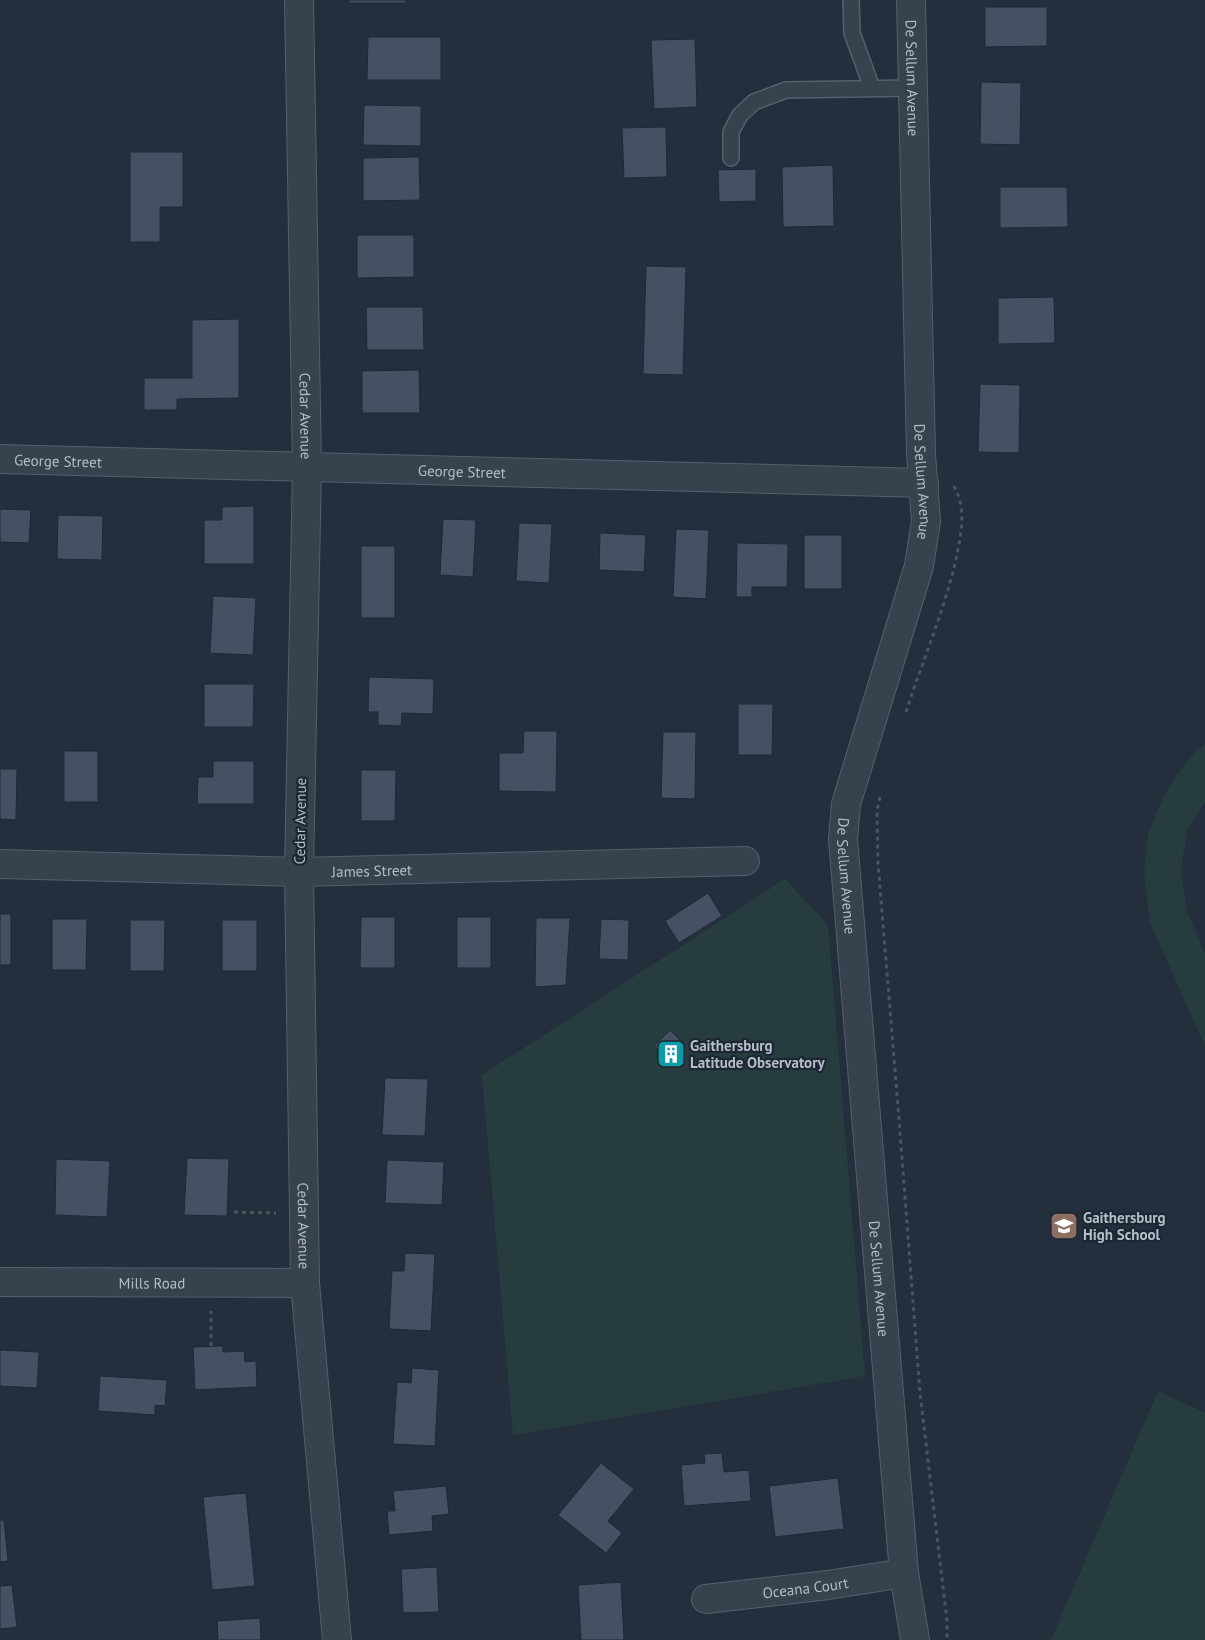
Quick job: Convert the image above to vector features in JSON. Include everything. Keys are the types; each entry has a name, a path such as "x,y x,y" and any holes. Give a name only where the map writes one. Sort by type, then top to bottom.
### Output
{"street":[{"name":"Cedar Avenue","path":"300,0 307,467 299,872 305,1283 337,1640"},
{"name":"De Sellum Avenue","path":"911,0 923,476 926,521 919,566 846,804 843,839 904,1573 914,1640"},
{"name":"George Street","path":"0,459 307,467 923,476"},
{"name":"James Street","path":"0,864 299,872 745,861"},
{"name":"Mills Road","path":"0,1282 305,1283"},
{"name":"Oceana Court","path":"706,1599 828,1585 904,1573"}],"lane":[{"path":"851,0 852,33 872,88"},
{"path":"731,158 731,132 740,115 754,102 786,90 913,88"}],"path":[{"path":"904,716 943,606 961,530 961,505 957,490 937,472 923,476"},
{"path":"880,794 877,810 878,863 920,1393 947,1621 947,1640"},
{"path":"234,1212 281,1214"},
{"path":"210,1283 211,1346"}],"green space":[{"path":"1205,744 1205,802 1187,830 1181,869 1186,909 1205,954 1205,1046 1150,922 1144,873 1148,834 1160,804 1174,778"},
{"name":"Gaithersburg Latitude Observatory","path":"785,879 828,925 865,1376 513,1435 482,1075"},
{"path":"1158,1391 1205,1413 1205,1640 1051,1640"}],"building":[{"path":"349,0 406,0 406,3 349,3"},
{"path":"985,7 1047,7 1047,46 985,47"},
{"path":"368,37 441,37 441,80 367,80"},
{"path":"695,39 697,107 654,109 651,40"},
{"path":"981,82 1021,83 1020,145 980,144"},
{"path":"364,105 421,106 421,146 363,145"},
{"path":"666,127 667,177 624,178 622,128"},
{"path":"130,152 183,152 183,207 160,207 160,242 130,242"},
{"path":"419,157 420,200 363,201 363,158"},
{"path":"833,165 834,226 783,227 782,167"},
{"path":"756,169 756,201 719,202 718,170"},
{"path":"1000,187 1067,187 1068,227 1000,228"},
{"path":"357,235 414,235 414,277 357,278"},
{"path":"646,266 686,267 683,375 643,374"},
{"path":"1054,297 1055,343 998,344 998,298"},
{"path":"366,307 423,307 424,350 367,350"},
{"path":"239,319 239,398 177,399 177,410 144,410 144,378 192,378 192,320"},
{"path":"419,370 420,413 362,413 362,371"},
{"path":"980,384 1020,385 1019,453 978,452"},
{"path":"254,506 254,564 204,564 204,520 222,520 222,507"},
{"path":"0,509 31,510 29,543 0,542"},
{"path":"58,515 103,516 102,560 57,559"},
{"path":"443,519 476,520 473,577 440,575"},
{"path":"519,523 552,524 549,583 516,581"},
{"path":"676,529 709,530 706,599 673,597"},
{"path":"600,533 646,535 644,572 599,570"},
{"path":"804,535 842,535 842,589 804,589"},
{"path":"737,543 788,544 787,587 752,587 752,597 736,597"},
{"path":"361,546 395,546 395,618 361,618"},
{"path":"213,596 256,598 253,655 210,653"},
{"path":"369,677 434,679 433,714 402,713 401,726 378,725 378,712 368,712"},
{"path":"204,684 254,684 253,727 204,727"},
{"path":"738,704 773,704 772,755 738,755"},
{"path":"524,731 557,731 556,792 499,791 499,753 523,753"},
{"path":"663,732 696,732 695,799 661,798"},
{"path":"64,751 98,751 98,802 64,802"},
{"path":"213,761 254,761 254,804 197,804 198,777 213,777"},
{"path":"0,769 17,769 16,820 0,819"},
{"path":"361,770 396,770 395,821 361,821"},
{"path":"708,893 722,916 679,943 665,921"},
{"path":"0,914 11,914 11,965 0,965"},
{"path":"361,917 395,917 395,968 360,968"},
{"path":"457,917 491,917 491,968 457,968"},
{"path":"536,918 570,918 566,985 535,987"},
{"path":"52,919 87,919 86,970 52,970"},
{"path":"601,919 629,920 628,960 599,959"},
{"path":"130,920 165,920 164,971 130,971"},
{"path":"222,920 257,920 257,971 222,971"},
{"name":"Gaithersburg Latitude Observatory","path":"670,1030 686,1046 671,1062 654,1046"},
{"path":"385,1078 428,1079 425,1136 382,1135"},
{"path":"187,1158 229,1159 227,1216 184,1215"},
{"path":"56,1159 110,1161 107,1217 55,1215"},
{"path":"387,1160 444,1162 442,1205 385,1203"},
{"path":"405,1253 435,1254 431,1331 389,1329 392,1271 404,1271"},
{"path":"223,1346 223,1352 244,1351 245,1362 256,1361 257,1387 195,1390 193,1347"},
{"path":"0,1350 39,1352 37,1388 0,1386"},
{"path":"412,1368 439,1370 435,1446 393,1444 397,1382 411,1383"},
{"path":"100,1376 167,1380 165,1406 155,1405 155,1415 98,1411"},
{"path":"722,1453 724,1472 749,1470 751,1501 684,1506 681,1465 705,1463 704,1454"},
{"path":"601,1463 634,1489 608,1521 622,1533 606,1553 558,1515"},
{"path":"838,1478 844,1529 775,1537 769,1486"},
{"path":"446,1486 449,1514 432,1516 433,1531 389,1535 387,1511 395,1511 393,1491"},
{"path":"246,1493 255,1586 212,1590 203,1497"},
{"path":"0,1520 4,1520 8,1561 0,1562"},
{"path":"437,1567 439,1612 403,1613 401,1569"},
{"path":"621,1582 624,1640 581,1640 578,1585"},
{"path":"12,1585 17,1627 0,1629 0,1586"},
{"path":"260,1618 261,1640 218,1640 217,1621"}],"place":[{"name":"Gaithersburg Latitude Observatory","path":"671,1054"},
{"name":"Gaithersburg High School","path":"1064,1226"}]}
